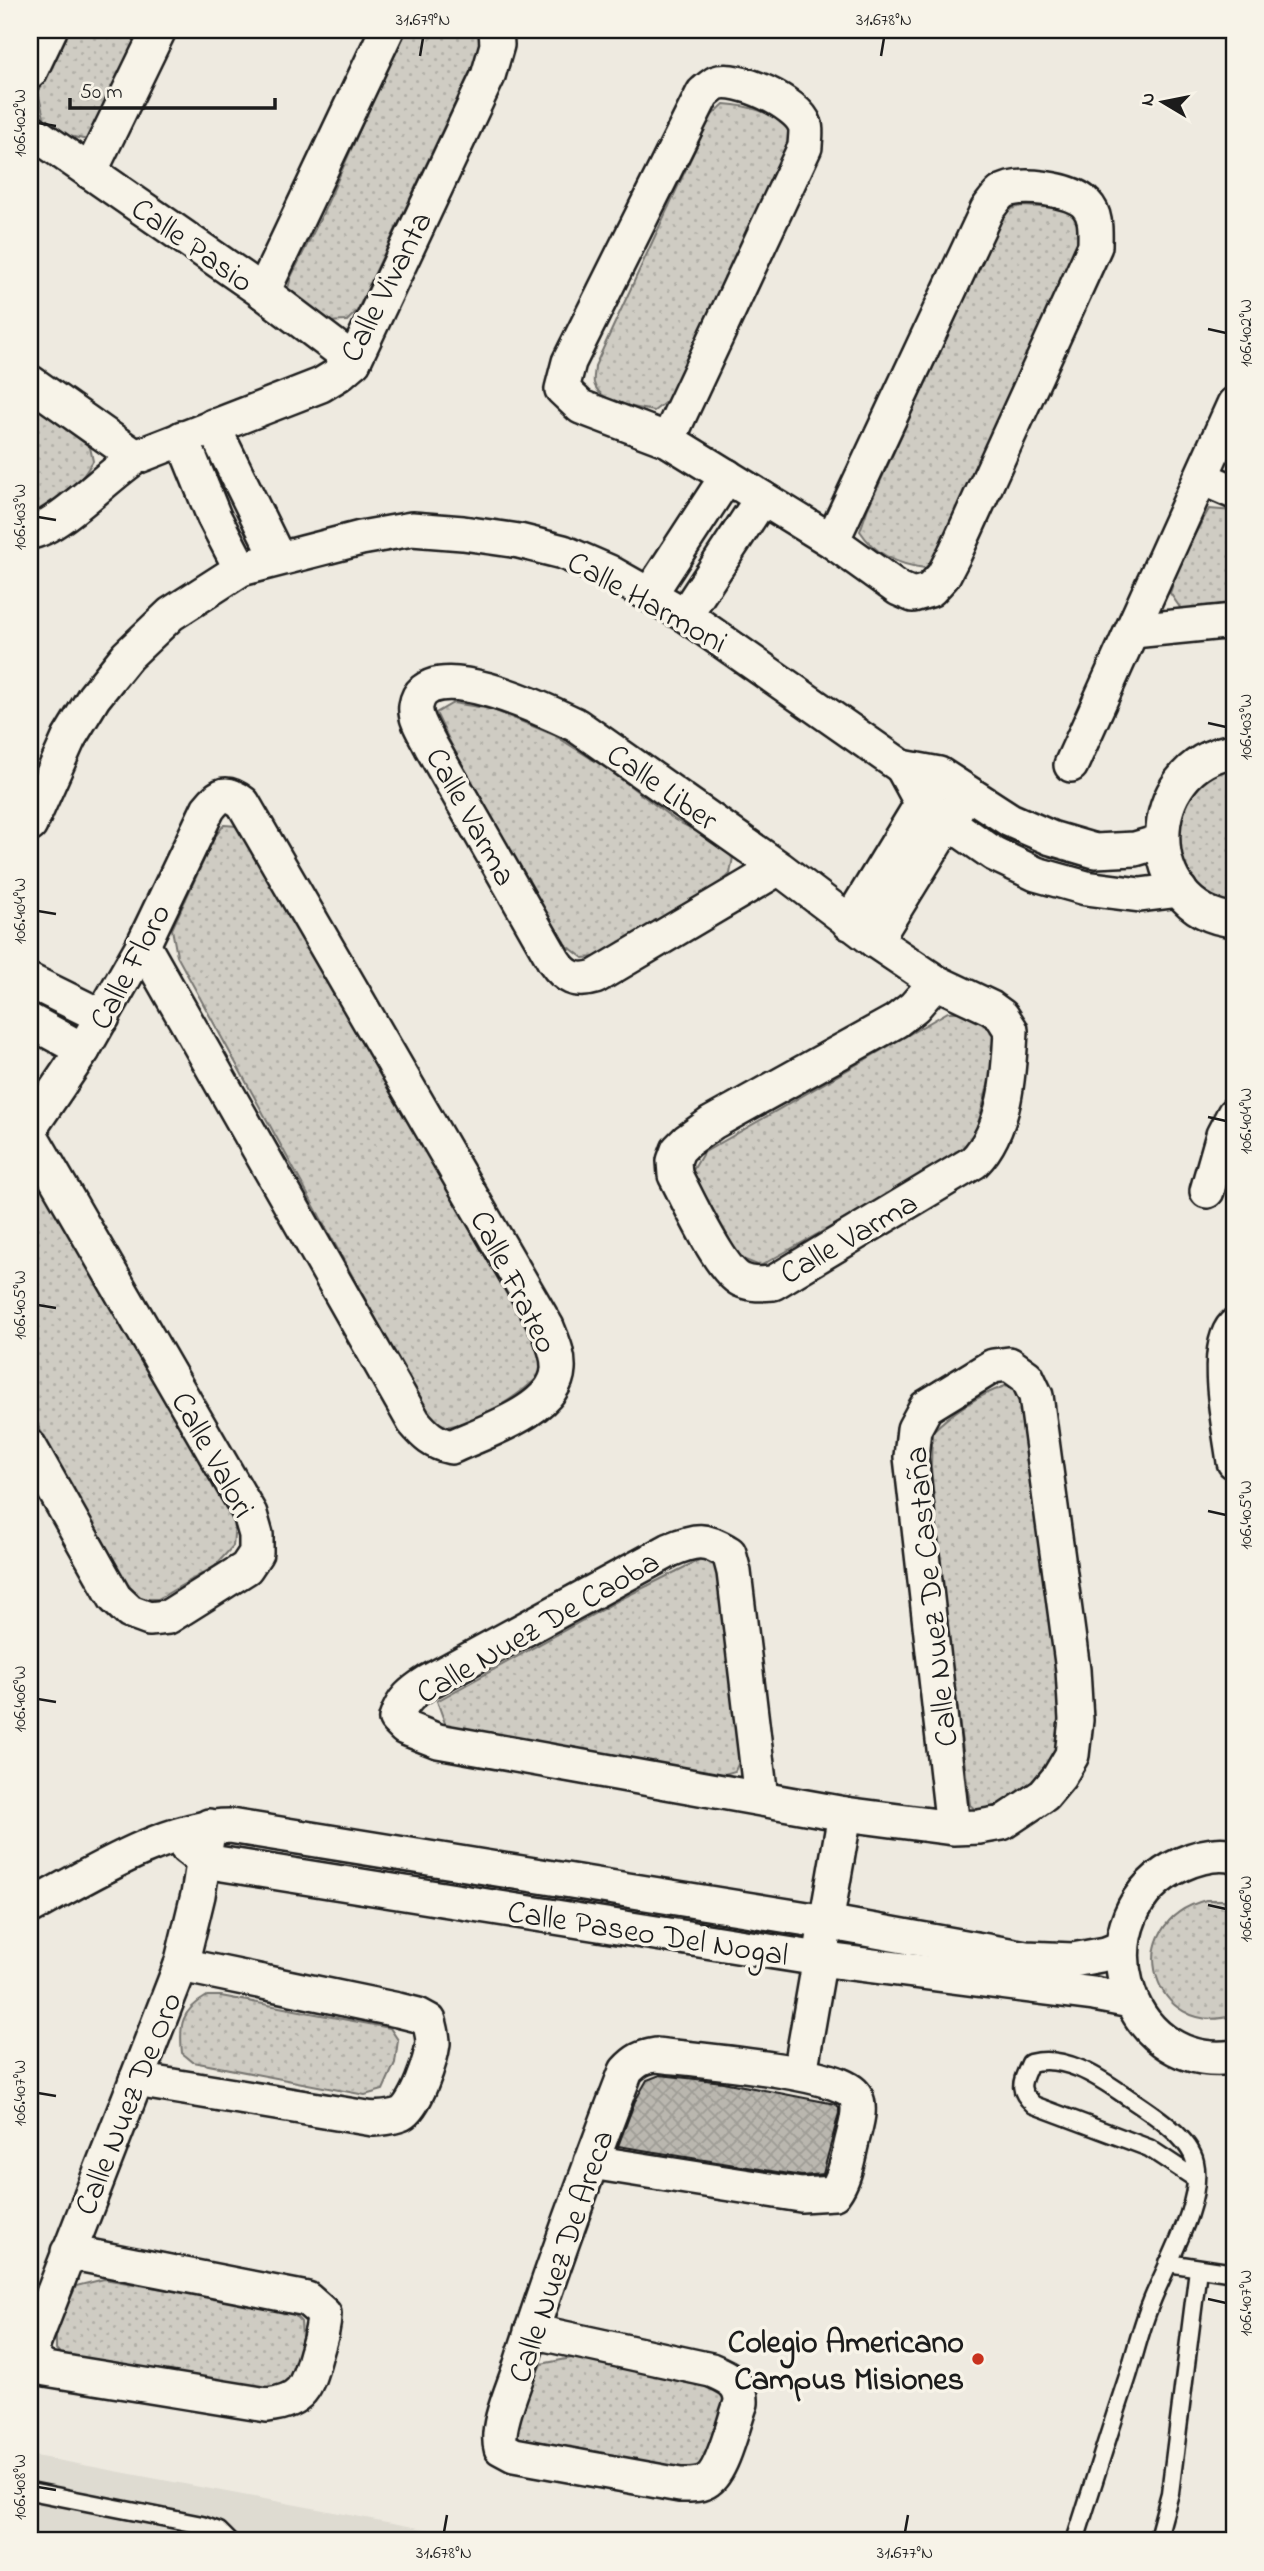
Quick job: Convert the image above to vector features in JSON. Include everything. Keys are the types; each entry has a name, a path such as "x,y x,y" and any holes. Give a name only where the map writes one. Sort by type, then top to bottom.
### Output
{"street":[{"path":"30,72 50,30"},
{"path":"90,172 159,30"},
{"path":"263,292 387,30"},
{"name":"Calle Vivanta","path":"30,533 43,530 118,468 136,457 321,384 354,361 488,76 496,45 496,30"},
{"path":"668,440 805,146 805,124 792,106 736,83 717,82 703,93 569,362 562,388 581,407 668,440 832,541 899,589 913,595 930,590 943,576 955,553 1095,246 1095,219 1086,202 1064,193 1019,187 1002,192 987,211 832,541"},
{"name":"Calle Pasio","path":"30,130 263,292 354,361"},
{"path":"30,382 136,457"},
{"path":"1071,765 1234,404"},
{"path":"213,426 278,558"},
{"path":"182,438 214,517 241,569"},
{"path":"650,594 727,476"},
{"path":"1202,478 1234,492"},
{"path":"685,615 762,498"},
{"name":"Calle Harmoni","path":"30,825 69,738 94,697 127,656 171,614 241,569 361,538 412,529 519,541 562,552 609,572 685,615 902,767 952,783 1010,820 1051,838 1095,851 1135,849 1162,841"},
{"path":"1133,631 1234,621"},
{"name":"Calle Varma","path":"459,684 446,682 433,685 420,695 416,708 418,720 554,961 563,973 571,978 595,978 779,868"},
{"name":"Calle Liber","path":"459,684 515,698 576,725 779,868 862,932 936,982 991,1008 1002,1016 1011,1030"},
{"path":"1234,751 1209,758 1179,782 1163,817 1162,841 1170,873 1180,890 1210,913 1234,920"},
{"name":"Calle Harmoni","path":"902,767 922,804 994,853 1036,874 1087,888 1140,895 1180,890"},
{"path":"862,932 922,804 952,783"},
{"path":"862,932 949,823 952,783"},
{"name":"Calle Frateo","path":"144,945 407,1410 421,1430 438,1444 451,1447 528,1411 546,1398 555,1384 558,1369 556,1350 547,1327 243,803 234,796 225,794 216,798"},
{"name":"Calle Floro","path":"30,1128 83,1050 144,945 208,809 216,798"},
{"path":"30,981 103,1017"},
{"name":"Calle Varma","path":"936,982 914,1007 896,1021 712,1123 687,1140 678,1150 674,1161 675,1175 719,1256 733,1274 754,1284 773,1283 974,1162 985,1151 993,1136 1002,1108 1011,1030"},
{"path":"30,1021 83,1050"},
{"path":"1207,1191 1223,1135 1234,1115"},
{"name":"Calle Valori","path":"30,1134 250,1514 256,1535 256,1553 246,1568 168,1617 149,1619 130,1612 115,1598 30,1447"},
{"path":"1234,1326 1224,1346 1222,1363 1234,1462"},
{"name":"Calle Nuez De Castaña","path":"953,1828 911,1457 914,1429 926,1407 993,1366 1009,1364 1027,1377 1036,1396 1073,1670 1076,1720 1072,1755"},
{"name":"Calle Nuez De Caoba","path":"761,1798 734,1572 729,1553 715,1544 702,1541 686,1543 670,1550 428,1682 411,1693 400,1705 396,1718 405,1728 439,1741 845,1814 953,1828 1002,1823 1044,1795 1072,1755"},
{"path":"591,2162 801,2195 834,2193 843,2178 858,2117 858,2102 854,2092 846,2087 800,2073 845,1814"},
{"name":"Calle Paseo Del Nogal","path":"30,1907 116,1861 209,1826 251,1828 1044,1960 1073,1961 1121,1948"},
{"name":"Calle Nuez De Oro","path":"68,2252 307,2299 324,2314 324,2326 307,2385 297,2396 285,2403 267,2405 46,2369 34,2360 33,2345 68,2252 181,1965 198,1895 209,1826"},
{"name":"Calle Paseo Del Nogal","path":"174,1837 204,1861 819,1959 1131,2001"},
{"path":"1234,1856 1197,1858 1168,1870 1145,1891 1129,1917 1121,1948 1123,1975 1131,2001 1154,2032 1169,2043 1205,2057 1234,2057"},
{"path":"136,2080 373,2119 391,2118 403,2113 414,2102 432,2047 433,2033 429,2021 398,2010 181,1965"},
{"name":"Calle Nuez De Areca","path":"531,2331 711,2370 736,2383 742,2392 741,2403 716,2473 707,2481 695,2485 680,2485 514,2455 501,2448 499,2442 503,2419 531,2331 626,2071 643,2057 656,2055 800,2073"}],"lane":[{"path":"1075,2541 1151,2304 1187,2222 1196,2179 1195,2162 1189,2149 1174,2132 1105,2082 1071,2066 1042,2059 1030,2063 1021,2084 1024,2097 1034,2105 1149,2148 1196,2179"},
{"path":"1168,2263 1234,2273"},
{"path":"1157,2541 1170,2493 1198,2269"},
{"path":"30,2491 202,2525 219,2531 229,2541"}],"shaded area":[{"path":"68,30 144,30 88,140 69,136 45,122 38,92"},
{"path":"404,30 481,30 484,42 357,311 347,321 326,322 287,292 291,277 322,215"},
{"path":"724,104 759,111 791,127 792,152 672,397 654,411 611,400 597,390 594,381 595,366 710,117"},
{"path":"1021,206 1061,208 1083,220 1087,236 940,553 925,568 906,564 880,552 860,531 868,508 1005,211"},
{"path":"30,403 90,447 93,461 66,497 57,505 39,513 30,511"},
{"path":"1209,509 1234,511 1234,603 1181,609 1170,593 1182,557"},
{"path":"453,703 491,709 554,735 609,770 675,820 713,840 733,857 730,874 708,896 597,957 583,958 561,941 452,746 436,713"},
{"path":"1234,767 1234,910 1221,907 1184,875 1175,826 1184,802 1200,782"},
{"path":"224,825 237,826 248,839 539,1351 545,1370 535,1380 498,1407 470,1420 443,1427 427,1412 177,956 172,929 214,838"},
{"path":"948,1012 967,1012 994,1026 998,1047 974,1139 958,1156 760,1266 740,1258 692,1172 703,1153"},
{"path":"30,1180 38,1183 62,1218 207,1463 235,1523 233,1546 215,1566 158,1599 143,1599 123,1585 30,1411"},
{"path":"1005,1386 1016,1390 1027,1404 1062,1700 1060,1747 1036,1781 984,1817 970,1805 942,1588 931,1467 932,1432 966,1405"},
{"path":"705,1557 720,1566 740,1760 735,1771 707,1779 446,1726 437,1701 621,1599"},
{"path":"1206,1900 1223,1900 1234,1904 1234,2015 1206,2019 1184,2011 1167,1996 1157,1976 1154,1954 1161,1932 1178,1913"},
{"path":"207,1996 221,1996 390,2028 398,2040 395,2063 383,2090 365,2095 193,2062 182,2053 182,2026 192,2007"},
{"path":"104,2279 291,2311 301,2322 302,2337 294,2374 281,2389 266,2392 66,2360 56,2349 56,2330 76,2286"},
{"path":"582,2356 654,2369 734,2393 710,2453 698,2466 657,2470 527,2446 517,2435 525,2398 541,2364"},
{"path":"30,2455 488,2541 30,2541"}],"building":[{"path":"660,2075 723,2082 835,2104 839,2107 839,2113 823,2174 802,2176 618,2146 635,2101 647,2080"}],"place":[{"name":"Colegio Americano Campus Misiones","path":"978,2359"}]}
